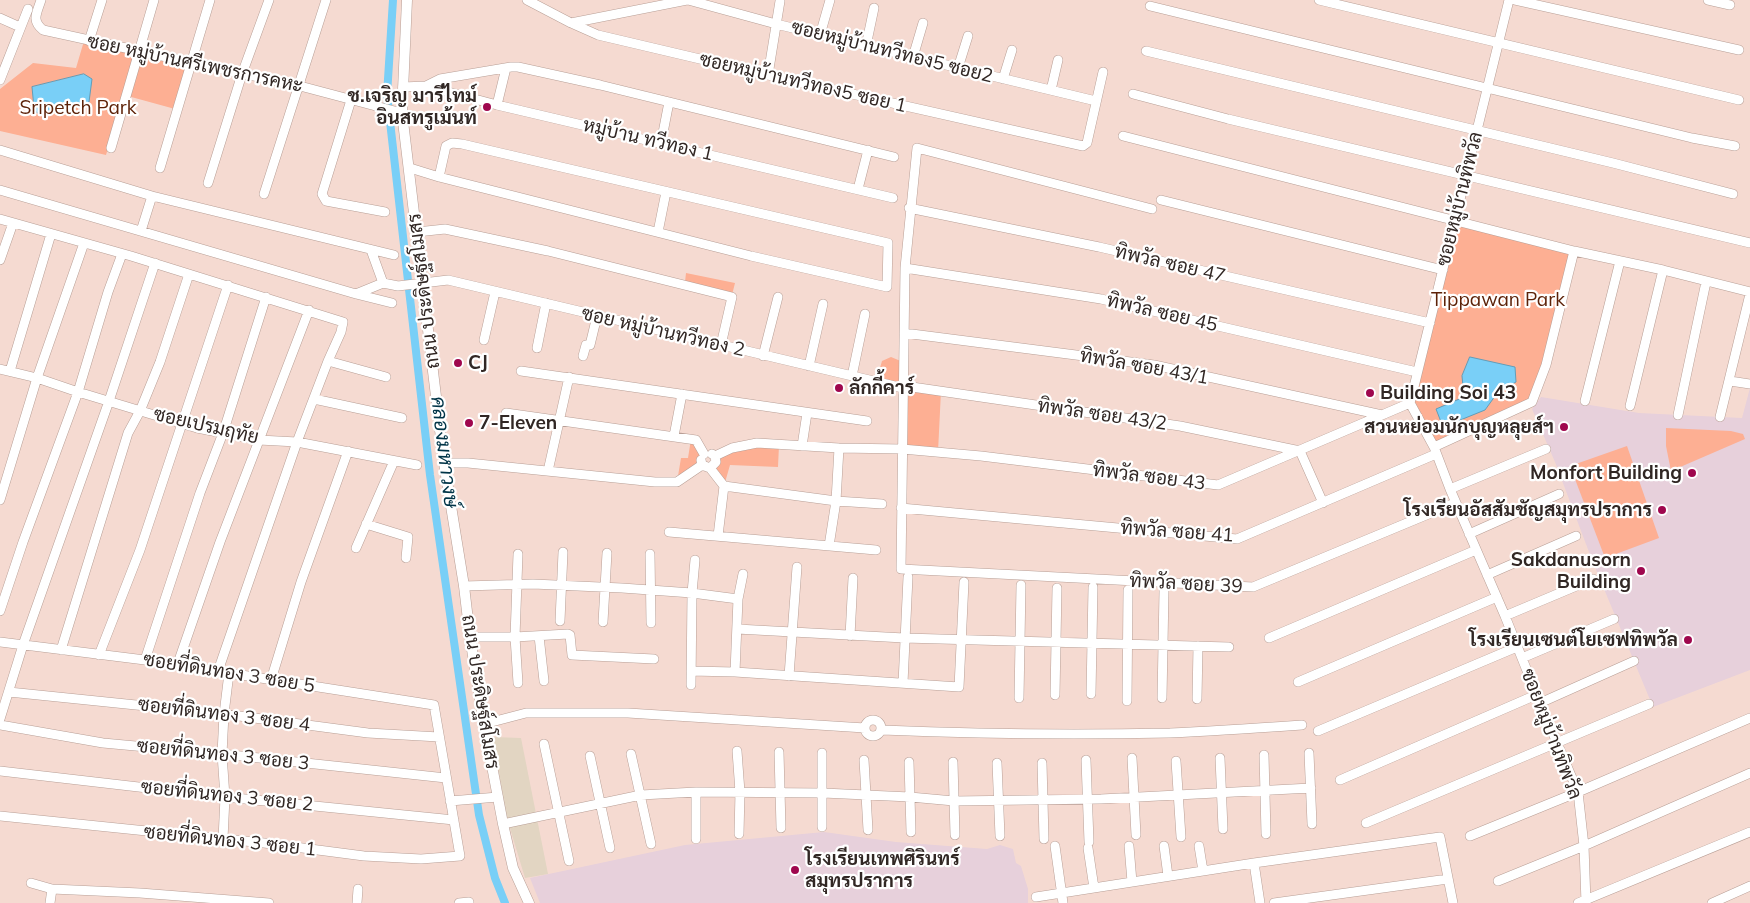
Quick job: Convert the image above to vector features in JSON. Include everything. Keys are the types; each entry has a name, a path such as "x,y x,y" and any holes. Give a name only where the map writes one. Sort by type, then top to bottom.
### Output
{"street":[{"name":"ซอย หมู่บ้านศรีเพชรการคหะ","path":"41,0 35,18 36,25 43,30 191,64 300,86 402,113"},
{"path":"89,41 102,0"},
{"path":"111,148 154,0"},
{"path":"160,168 210,0"},
{"path":"208,183 242,74 269,0"},
{"path":"264,194 326,0"},
{"name":"ถนน ประดิษฐ์สโมสร","path":"407,0 402,113 417,232 420,283 444,464 484,724 503,824 513,868 529,903"},
{"name":"ซอยหมู่บ้านทวีทอง5 ซอย 1","path":"527,0 542,3 571,23 598,35 768,75 1086,145 1096,102"},
{"path":"571,23 688,0"},
{"name":"ซอยหมู่บ้านทวีทอง5 ซอย2","path":"688,0 776,24 1096,102"},
{"path":"820,35 830,0"},
{"path":"1319,0 1739,100"},
{"name":"ซอยหมู่บ้านทิพวัล","path":"1509,0 1410,403 1435,450 1455,503 1505,616 1578,792 1584,846 1583,902"},
{"path":"1515,0 1739,50"},
{"path":"1708,0 1730,5"},
{"path":"768,75 780,1"},
{"path":"1150,6 1692,138 1734,146"},
{"path":"866,46 874,8"},
{"path":"0,80 3,66 28,9"},
{"path":"0,18 20,27"},
{"path":"913,58 923,23"},
{"path":"958,68 968,36"},
{"path":"1002,79 1012,50"},
{"path":"1146,51 1613,163 1733,194"},
{"path":"1051,90 1058,60"},
{"path":"496,105 506,68"},
{"path":"426,86 440,79 506,68 518,68 669,102 894,157"},
{"path":"1096,102 1103,72"},
{"name":"หมู่บ้าน ทวีทอง 1","path":"403,87 426,86 496,105 893,198"},
{"path":"1133,94 1228,119 1750,243"},
{"path":"351,100 322,194 326,201 336,204 386,212"},
{"path":"661,143 669,102"},
{"path":"1123,136 1574,251 1662,270 1750,293 1720,417"},
{"path":"410,168 440,177 751,256 887,287 888,243 462,144 452,143 446,146 440,177"},
{"path":"901,508 905,268 916,148 1152,209"},
{"path":"0,150 152,196 394,256"},
{"path":"858,190 868,150"},
{"path":"0,190 392,303"},
{"path":"658,232 666,192"},
{"path":"141,232 152,196"},
{"path":"1161,200 1443,270"},
{"name":"ทิพวัล ซอย 47","path":"909,208 1099,247 1430,323"},
{"path":"0,219 155,263 342,320 344,324 297,442 218,671"},
{"path":"0,260 13,223"},
{"path":"417,232 444,229 548,251 732,297 721,345"},
{"path":"3,372 50,234"},
{"path":"0,500 37,378 84,243"},
{"path":"356,294 383,283 371,250"},
{"name":"ทิพวัล ซอย 41","path":"901,508 1237,539 1323,503 1532,402 1546,365 1574,251"},
{"path":"0,611 78,392 108,292 122,254"},
{"path":"1585,400 1620,261"},
{"path":"0,720 5,696 110,401 155,263"},
{"name":"ทิพวัล ซอย 45","path":"905,268 1101,299 1417,372"},
{"path":"1630,406 1662,270"},
{"path":"61,650 128,433 140,411 160,362 189,274"},
{"name":"ซอย หมู่บ้านทวีทอง 2","path":"383,283 398,286 448,280 902,388"},
{"path":"1678,415 1706,282"},
{"path":"99,655 140,550 228,286"},
{"path":"484,340 494,292"},
{"path":"145,660 200,493 223,433 266,297"},
{"path":"763,356 778,297"},
{"path":"537,348 546,304"},
{"path":"809,366 823,304"},
{"path":"178,666 220,542 309,310"},
{"path":"852,376 864,314"},
{"path":"583,356 586,345 590,344 598,316"},
{"name":"ทิพวัล ซอย 43/1","path":"904,333 1154,365 1382,416"},
{"path":"328,361 386,377"},
{"path":"521,371 867,421"},
{"name":"ซอยเปรมฤทัย","path":"3,372 37,378 140,411 223,433 259,440 297,442 417,465"},
{"path":"548,471 569,377"},
{"path":"1730,381 1750,384"},
{"name":"ทิพวัล ซอย 43/2","path":"902,388 912,387 1180,426 1300,451"},
{"path":"674,436 682,394"},
{"path":"314,399 402,418"},
{"name":"ทิพวัล ซอย 43","path":"715,456 732,448 757,443 838,448 902,449 981,456 1218,485 1410,403"},
{"path":"506,413 696,440 704,454"},
{"path":"802,446 807,413"},
{"path":"829,546 836,501 838,448"},
{"path":"1450,489 1546,449"},
{"path":"271,680 302,582 348,451"},
{"path":"1300,451 1323,503"},
{"path":"444,464 468,463 655,482 677,482 716,462 715,456 710,453 704,454"},
{"path":"704,454 701,459 724,486 836,501 882,504"},
{"path":"356,548 394,461"},
{"path":"718,536 724,486"},
{"path":"1468,534 1559,494"},
{"name":"ทิพวัล ซอย 39","path":"901,508 901,568 1057,578 1253,587 1455,503"},
{"path":"366,524 408,538 406,558"},
{"path":"669,532 876,550"},
{"path":"1487,575 1576,536"},
{"path":"1269,638 1476,550"},
{"path":"560,621 563,552"},
{"path":"603,622 607,553"},
{"path":"518,554 515,637 518,684"},
{"path":"650,554 650,623"},
{"path":"690,685 692,593 695,560"},
{"path":"789,676 797,567"},
{"path":"735,672 738,599 743,574"},
{"path":"903,683 908,577"},
{"path":"850,636 853,578"},
{"path":"1505,616 1593,579"},
{"path":"691,671 735,672 958,687 964,582"},
{"path":"464,586 533,584 561,587 651,590 738,599"},
{"path":"1019,698 1021,586"},
{"path":"1091,694 1093,587"},
{"path":"1055,695 1057,588"},
{"path":"1127,701 1128,590"},
{"path":"1162,698 1164,591"},
{"path":"1298,682 1497,598"},
{"path":"1522,658 1614,619"},
{"path":"737,629 904,638 1230,647"},
{"path":"470,637 569,634 572,655 654,659"},
{"path":"539,636 544,681"},
{"name":"ซอยที่ดินทอง 3 ซอย 5","path":"0,642 145,660 434,705 439,737"},
{"path":"1197,699 1198,646"},
{"path":"1318,731 1517,647"},
{"path":"1340,780 1634,661"},
{"path":"222,839 225,797 222,754 229,673"},
{"name":"ซอยที่ดินทอง 3 ซอย 4","path":"5,696 224,714 368,733 439,737"},
{"path":"1366,823 1649,704"},
{"path":"484,724 526,713 584,712 628,713 865,728 869,721 874,720 879,722 882,730 975,734 1122,734 1302,725"},
{"path":"1470,836 1750,718"},
{"name":"ซอยที่ดินทอง 3 ซอย 3","path":"0,725 103,743 446,778"},
{"path":"439,737 454,820"},
{"path":"544,744 569,861"},
{"path":"737,751 740,792 739,834"},
{"path":"779,752 781,828"},
{"path":"822,753 822,827"},
{"path":"1309,753 1312,824"},
{"path":"631,754 651,844"},
{"path":"1264,755 1266,834"},
{"path":"590,756 610,848"},
{"path":"1132,758 1136,835"},
{"path":"1220,758 1223,829"},
{"path":"864,760 868,830"},
{"path":"1086,760 1089,845 1094,888"},
{"path":"1176,761 1181,837"},
{"path":"909,762 912,832"},
{"path":"953,762 955,835"},
{"path":"1042,762 1044,839"},
{"path":"997,763 1000,836"},
{"name":"ซอยที่ดินทอง 3 ซอย 2","path":"0,771 225,797 454,820"},
{"path":"1498,881 1584,846 1750,773"},
{"path":"503,824 641,795 696,792 823,793 954,801 1134,798 1311,788"},
{"path":"696,792 696,839"},
{"path":"450,801 498,797"},
{"name":"ซอยที่ดินทอง 3 ซอย 1","path":"0,816 364,856 421,859 460,856 454,820"},
{"path":"1583,902 1750,832"},
{"path":"1036,897 1254,863 1440,837 1453,903"},
{"path":"1055,846 1064,903"},
{"path":"1129,846 1132,882"},
{"path":"1164,846 1168,876"},
{"path":"1199,846 1203,871"},
{"path":"1254,863 1260,903"},
{"path":"1274,903 1448,879"},
{"path":"31,883 52,889 140,892 269,903"},
{"path":"1712,903 1750,886"},
{"path":"50,903 52,889"},
{"path":"358,889 358,903"},
{"path":"459,903 469,903"}],"shaded area":[{"name":"โรงเรียนอัสสัมชัญสมุทรปราการ","path":"1750,388 1750,670 1653,707 1532,409 1541,397 1639,413 1742,418"},
{"path":"493,737 521,738 548,874 525,878 506,815"},
{"name":"โรงเรียนเทพศิรินทร์ สมุทรปราการ","path":"824,832 896,842 987,849 1000,845 1013,849 1016,863 1021,866 1028,889 1028,903 540,903 530,878 685,845"}],"green space":[{"name":"Sripetch Park","path":"84,41 190,63 175,109 124,95 106,155 0,131 0,89 33,63 76,68"},
{"name":"Tippawan Park","path":"1455,221 1574,251 1532,402 1434,447 1410,403"},
{"path":"686,273 735,283 732,295 685,282"},
{"path":"891,357 903,362 903,388 876,382 882,361"},
{"path":"903,388 941,391 938,452 902,449"},
{"path":"1666,428 1731,431 1743,434 1745,439 1671,471 1666,446"},
{"path":"691,439 704,454 702,465 677,482 681,458 688,458"},
{"path":"779,445 778,467 730,465 724,486 710,468 732,448"},
{"path":"1627,446 1659,538 1605,558 1570,466"}],"water":[{"path":"84,74 92,79 89,102 84,105 37,113 34,108 32,87"},
{"path":"1470,357 1515,367 1516,382 1498,392 1485,410 1443,427 1436,409 1464,397 1462,376"}],"waterway":[{"name":"คลองมหาวงษ์","path":"393,0 387,95 430,475 479,815 495,878 505,903"}],"place":[{"name":"ช.เจริญ มารีไทม์ อินสทรูเม้นท์","path":"487,107"},
{"name":"CJ","path":"458,363"},
{"name":"ลักกี้คาร์","path":"839,388"},
{"name":"Building Soi 43","path":"1370,393"},
{"name":"7-Eleven","path":"469,423"},
{"name":"สวนหย่อมนักบุญหลุยส์ฯ","path":"1564,427"},
{"name":"Monfort Building","path":"1692,473"},
{"name":"โรงเรียนอัสสัมชัญสมุทรปราการ","path":"1662,510"},
{"name":"Sakdanusorn Building","path":"1641,571"},
{"name":"โรงเรียนเซนต์โยเซฟทิพวัล","path":"1688,640"},
{"name":"โรงเรียนเทพศิรินทร์ สมุทรปราการ","path":"795,870"}]}
